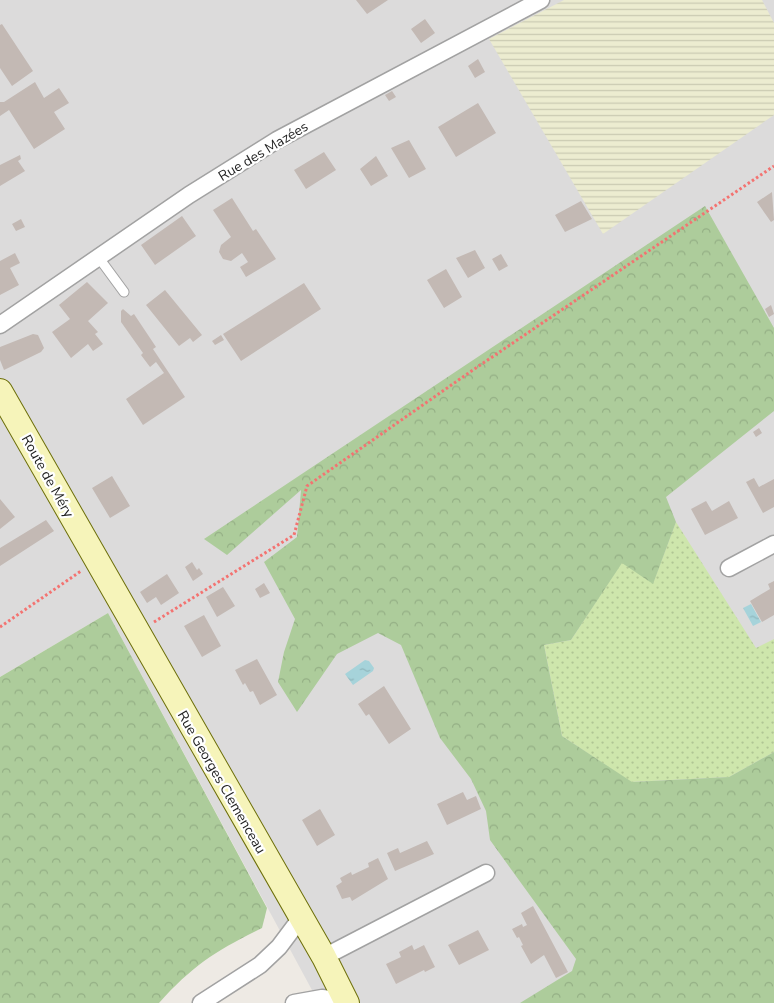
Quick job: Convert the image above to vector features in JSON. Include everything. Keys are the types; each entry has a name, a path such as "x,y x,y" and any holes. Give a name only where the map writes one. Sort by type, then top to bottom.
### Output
{"main road":[{"name":"Route de Méry","path":"1,396 96,560"},
{"name":"Rue Georges Clemenceau","path":"96,560 300,919 324,957 347,1002"}],"street":[{"name":"Rue des Mazées","path":"0,325 189,195 278,140 541,0"},
{"path":"729,568 774,544"},
{"path":"324,957 486,873"},
{"path":"202,1003 260,965 279,947 300,919"},
{"path":"294,1003 322,998 347,1002"}],"lane":[{"path":"99,258 124,292"}],"path":[{"path":"137,633 294,535 307,486 470,372 774,166"},
{"path":"0,627 96,560"}],"shaded area":[{"path":"0,0 774,0 774,1003 319,1003 108,613 0,677"}],"green space":[{"path":"564,0 762,0 774,23 774,115 603,234 489,39"},
{"path":"705,206 774,328 774,411 666,497 676,522 653,584 622,563 571,640 544,645 562,736 632,782 729,777 774,752 774,1003 520,1003 572,971 576,959 490,840 486,811 471,779 440,738 401,645 378,633 337,654 297,712 278,682 284,652 295,619 264,562 297,537 301,490 227,555 204,539"},
{"path":"676,522 756,648 774,639 774,752 729,777 631,782 562,736 544,645 571,640 622,562 653,583"},
{"path":"108,613 267,908 262,928 206,959 183,978 159,1003 0,1003 0,677"}],"water":[{"path":"751,604 761,622 753,626 743,608"},
{"path":"365,660 369,661 374,668 373,671 353,685 345,674"}],"building":[{"path":"356,0 388,0 367,14"},
{"path":"425,19 435,33 421,43 411,29"},
{"path":"2,24 33,71 12,86 0,68 0,25"},
{"path":"478,59 485,72 475,78 468,66"},
{"path":"35,82 44,98 59,88 69,103 54,112 65,129 34,149 9,110 0,116 0,102 4,102"},
{"path":"392,91 396,97 389,101 385,95"},
{"path":"478,103 496,133 456,157 438,127"},
{"path":"409,140 426,169 409,178 391,148"},
{"path":"324,152 336,170 306,189 294,170"},
{"path":"20,155 21,159 18,161 25,171 0,186 0,165"},
{"path":"376,156 388,176 371,186 360,169"},
{"path":"772,192 774,220 771,222 757,202"},
{"path":"232,198 253,231 256,229 276,259 246,277 240,267 248,262 242,253 231,261 223,259 219,252 221,245 231,237 213,210"},
{"path":"581,201 592,219 565,232 555,215"},
{"path":"182,216 196,236 155,265 141,245"},
{"path":"21,219 25,227 16,231 12,224"},
{"path":"475,250 485,268 468,278 456,258"},
{"path":"15,253 20,263 10,268 19,285 0,295 0,261"},
{"path":"501,254 508,266 499,271 492,259"},
{"path":"446,269 462,297 444,308 427,280"},
{"path":"87,282 108,303 88,321 98,332 95,334 103,344 93,351 88,344 71,358 52,332 70,319 59,305"},
{"path":"304,283 321,309 241,361 223,334"},
{"path":"165,290 202,335 193,342 190,338 179,346 146,305"},
{"path":"771,305 774,314 769,317 765,309"},
{"path":"123,309 131,316 134,314 156,347 153,349 185,397 143,425 126,399 164,373 156,362 150,367 141,355 143,353 121,322 121,311"},
{"path":"33,334 38,335 44,348 41,352 4,370 0,360 0,347"},
{"path":"221,335 224,340 215,345 212,341"},
{"path":"759,428 762,433 756,437 753,432"},
{"path":"112,476 130,506 110,518 92,488"},
{"path":"754,478 759,487 774,479 774,507 763,513 746,482"},
{"path":"0,499 15,517 0,529"},
{"path":"706,501 712,511 729,501 738,518 705,535 691,509"},
{"path":"46,520 54,531 0,566 0,548"},
{"path":"192,562 197,570 199,568 203,574 193,581 185,567"},
{"path":"167,574 179,593 161,605 156,597 147,603 140,592"},
{"path":"774,581 774,615 762,622 750,601 770,589 768,584"},
{"path":"264,583 270,593 260,598 255,589"},
{"path":"223,587 235,606 217,617 206,597"},
{"path":"204,615 221,646 202,657 184,626"},
{"path":"257,659 277,695 260,705 253,691 250,692 245,683 243,685 235,670"},
{"path":"384,686 411,729 389,744 369,714 366,716 358,704"},
{"path":"463,792 467,800 476,796 481,809 447,825 437,804"},
{"path":"320,809 335,835 317,846 302,820"},
{"path":"427,841 434,854 395,871 387,853 398,848 400,853"},
{"path":"378,858 388,879 352,901 350,897 342,899 336,886 342,882 340,878 351,872 352,875 369,867 368,863"},
{"path":"533,906 568,972 556,978 544,955 531,964 521,946 523,945 519,937 517,938 512,929 522,924 523,927 527,925 521,913"},
{"path":"478,930 489,950 459,965 448,945"},
{"path":"412,945 414,950 424,945 435,967 425,972 424,970 396,984 386,964 401,957 399,952"}]}
